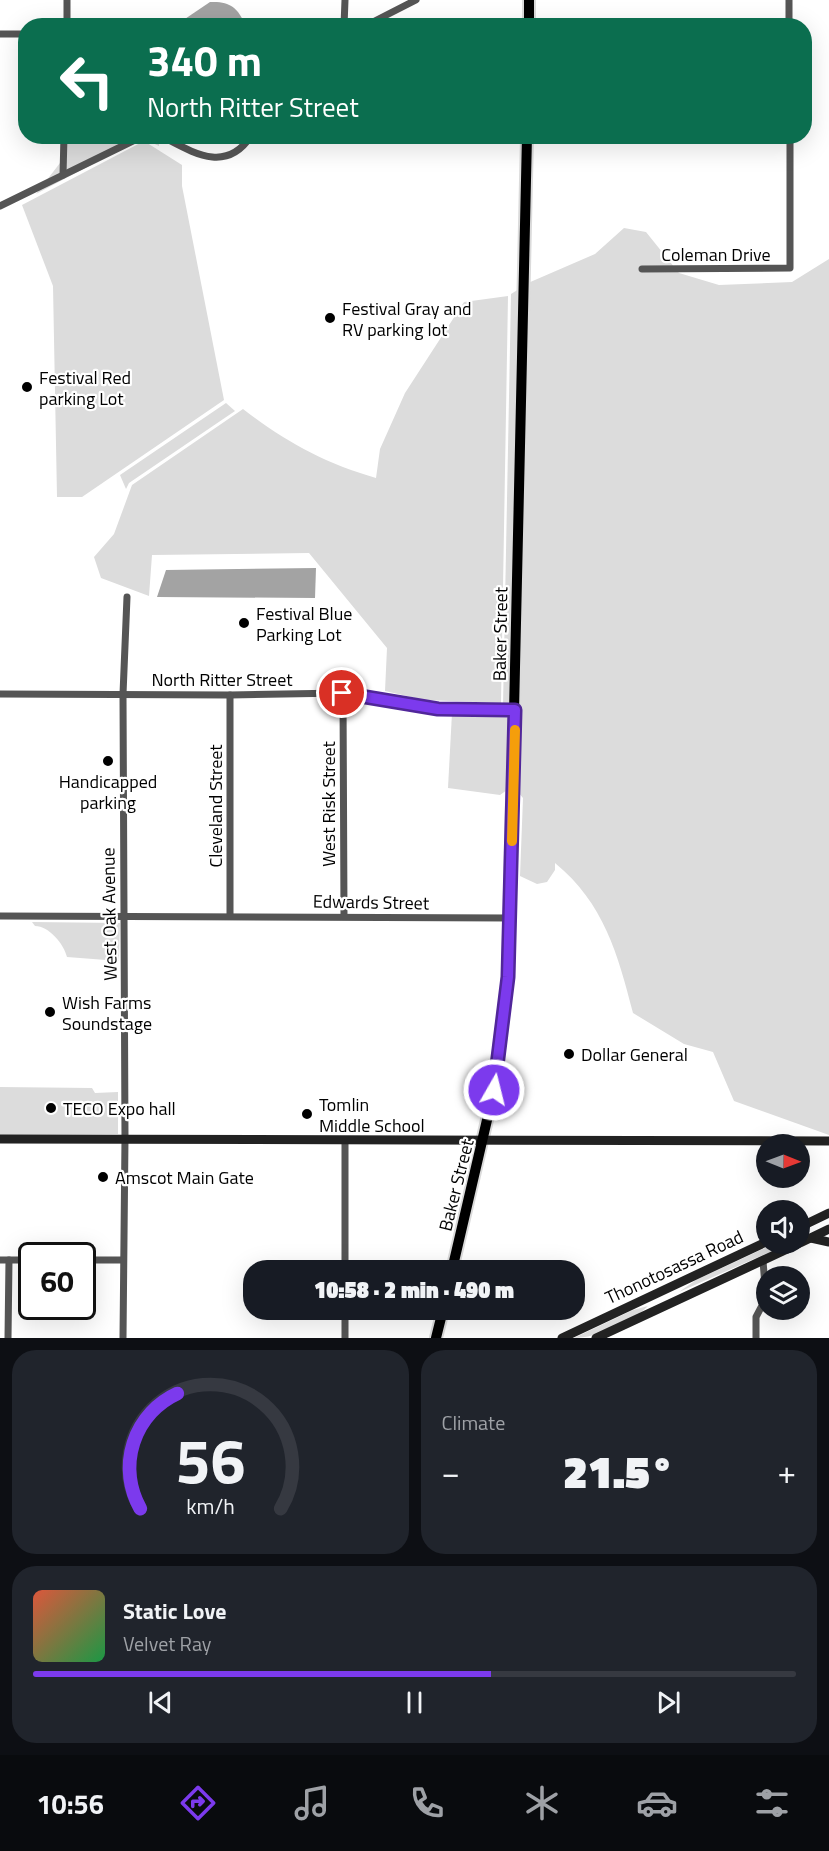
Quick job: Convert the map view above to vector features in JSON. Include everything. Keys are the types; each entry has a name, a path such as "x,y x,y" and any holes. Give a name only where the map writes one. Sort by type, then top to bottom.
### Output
{"main road":[{"path":"529,18 530,0"},
{"name":"Baker Street","path":"454,1260 484,1142 503,1031 511,918 527,144"},
{"path":"436,1338 440,1320"}],"street":[{"path":"67,0 67,18"},
{"path":"344,18 345,0"},
{"path":"381,18 416,0"},
{"path":"789,0 789,18"},
{"path":"0,34 18,34"},
{"path":"63,175 64,144"},
{"path":"0,206 127,144"},
{"path":"174,144 189,153 211,157 237,150 243,144"},
{"name":"Coleman Drive","path":"642,269 790,268 790,144"},
{"name":"West Oak Avenue","path":"123,1338 125,917 123,694 127,597"},
{"name":"North Ritter Street","path":"0,694 342,693 438,709 515,710"},
{"name":"West Risk Street","path":"342,693 344,916"},
{"name":"Cleveland Street","path":"230,695 230,916"},
{"name":"Edwards Street","path":"0,916 511,918"},
{"path":"0,1139 125,1138 345,1142 829,1141"},
{"path":"345,1142 345,1260"},
{"path":"810,1222 829,1213"},
{"name":"Thonotosassa Road","path":"811,1238 829,1229"},
{"path":"811,1238 829,1242"},
{"name":"Thonotosassa Road","path":"562,1338 756,1247"},
{"name":"Thonotosassa Road","path":"596,1338 776,1254"},
{"path":"0,1260 18,1260"},
{"path":"8,1338 9,1260"},
{"path":"96,1260 123,1260"},
{"path":"756,1338 756,1317 766,1298 763,1260"},
{"path":"345,1320 345,1338"}],"shaded area":[{"path":"210,2 232,6 241,18 186,18"},
{"path":"61,144 131,144 36,194 60,163"},
{"path":"138,144 149,144 182,165 182,186 224,400 82,497 57,497 53,286 22,205"},
{"path":"624,228 646,232 679,273 719,285 792,282 829,259 829,1135 734,1101 713,1052 684,1044 633,1013 607,931 586,895 572,879 555,863 555,870 547,882 537,884 520,876 523,798 518,792 528,283 595,254"},
{"path":"519,289 511,706 503,706 511,294"},
{"path":"508,296 501,703 424,700 385,691 387,648 309,553 152,555 149,596 101,578 94,557 114,534 132,485 243,409 275,432 306,450 339,466 376,478 380,449 405,393 464,302"},
{"path":"226,403 235,411 129,483 126,489 120,475"},
{"path":"316,568 315,598 157,597 166,570"},
{"path":"452,713 511,713 507,790 500,795 448,788"},
{"path":"32,922 120,923 119,961 67,957 63,947 50,932 35,926"},
{"path":"0,1087 92,1088 95,1093 118,1092 118,1134 0,1135"},
{"path":"756,1252 765,1254 679,1292 696,1280"},
{"path":"648,1306 633,1318 614,1328 574,1338 633,1310"}],"slow traffic":[{"path":"512,841 515,730"}],"place":[{"name":"Festival Gray and RV parking lot","path":"330,318"},
{"name":"Festival Red parking Lot","path":"27,387"},
{"name":"Festival Blue Parking Lot","path":"244,623"},
{"name":"Handicapped parking","path":"108,761"},
{"name":"Wish Farms Soundstage","path":"50,1012"},
{"name":"Dollar General","path":"569,1054"},
{"name":"TECO Expo hall","path":"51,1108"},
{"name":"Tomlin Middle School","path":"307,1114"},
{"name":"Amscot Main Gate","path":"103,1177"}],"route":[{"path":"342,693 374,696 416,707 515,710 508,977 494,1090"}]}
